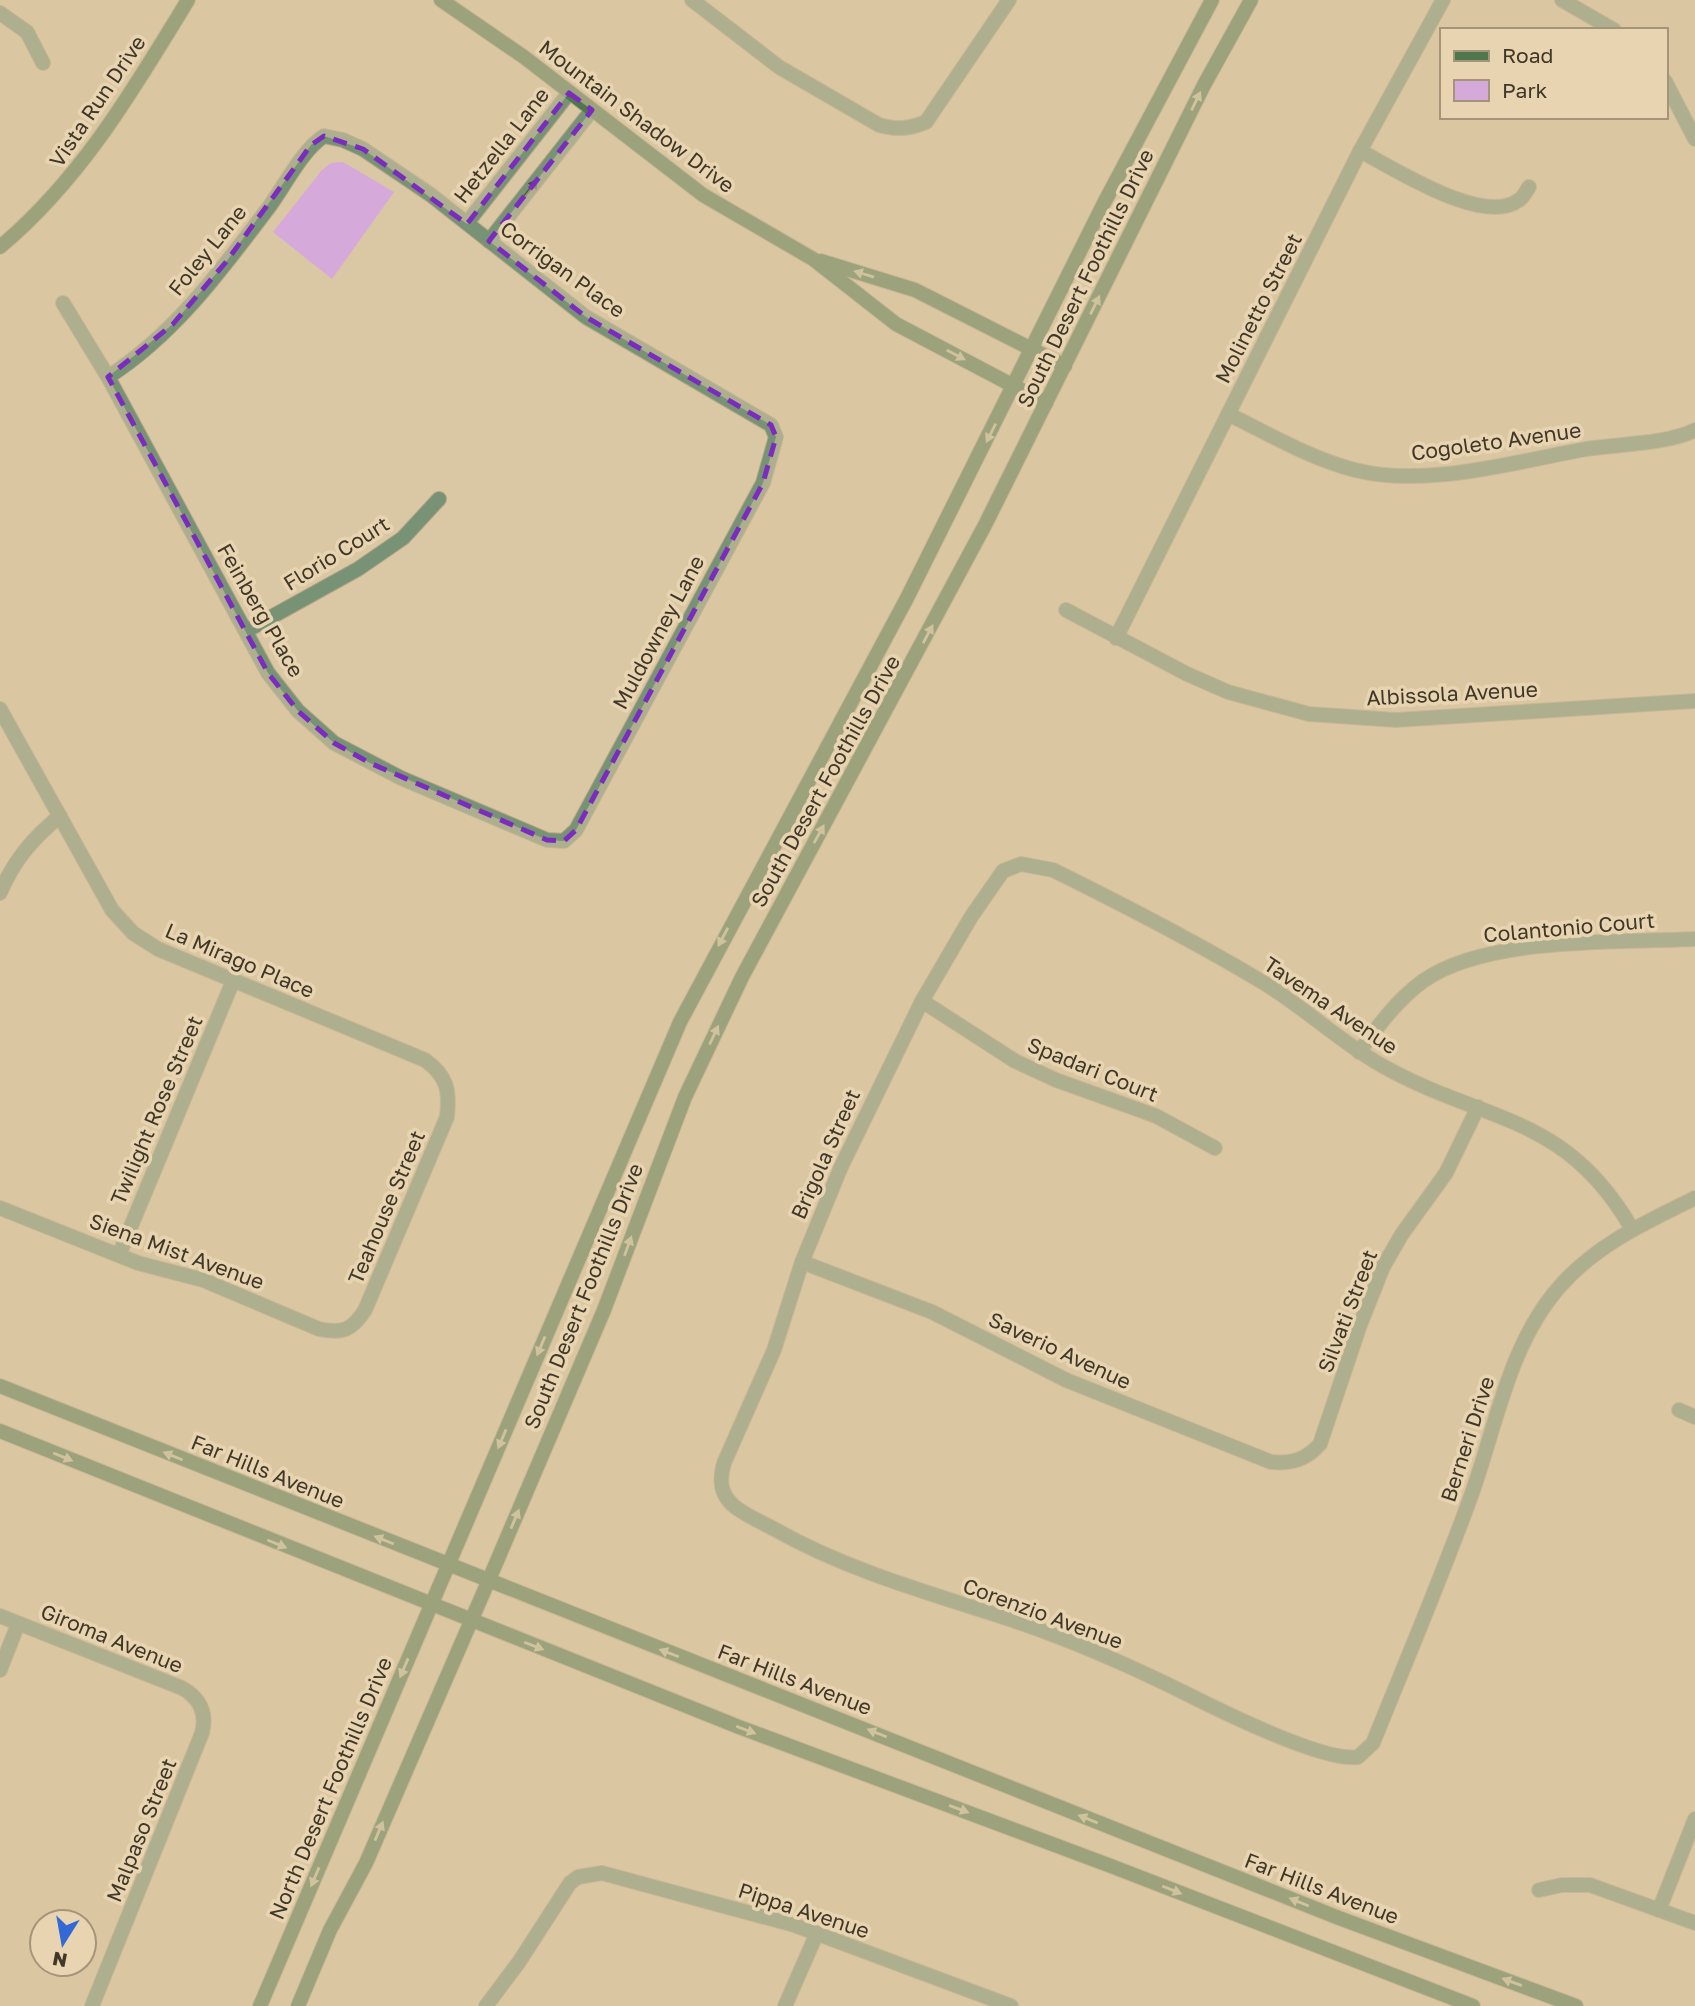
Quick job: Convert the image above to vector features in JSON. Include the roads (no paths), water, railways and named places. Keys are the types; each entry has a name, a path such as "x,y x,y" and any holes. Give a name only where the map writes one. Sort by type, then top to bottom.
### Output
{"main road":[{"name":"Vista Run Drive","path":"0,247 35,216 79,169 118,114 188,0"},
{"name":"Mountain Shadow Drive","path":"441,0 485,29 713,201 813,259 896,324 1046,403"},
{"name":"South Desert Foothills Drive","path":"439,1586 680,1022 907,598 1015,387 1104,203 1212,0"},
{"name":"South Desert Foothills Drive","path":"471,1621 604,1310 685,1097 742,977 925,641 1204,85 1251,0"},
{"name":"Mountain Shadow Drive","path":"813,259 915,290 1065,366"},
{"name":"Far Hills Avenue","path":"0,1386 447,1566 1339,1918 1576,2006"},
{"path":"0,1431 805,1753 1100,1861 1473,2006"},
{"name":"North Desert Foothills Drive","path":"260,2006 439,1586"},
{"path":"298,2006 330,1930 366,1863 471,1621"}],"street":[{"path":"692,0 779,66 848,108 893,130 926,122 939,107 1009,0"},
{"name":"Molinetto Street","path":"1116,638 1360,151 1443,0"},
{"path":"1562,0 1611,28"},
{"path":"0,13 27,33 43,63"},
{"path":"1667,85 1695,139"},
{"name":"Hetzella Lane","path":"467,223 569,93"},
{"path":"489,241 592,110"},
{"name":"Corrigan Place","path":"324,136 343,140 363,149 467,223 586,317 771,425 776,437"},
{"name":"Foley Lane","path":"108,377 136,359 173,324 226,262 298,168 311,145 324,136"},
{"path":"1360,151 1460,201 1480,206 1504,205 1520,200 1529,187"},
{"name":"Feinberg Place","path":"63,303 108,377 268,673 298,710 334,743 370,764 547,840 564,841"},
{"name":"Cogoleto Avenue","path":"1228,414 1323,459 1355,470 1390,476 1429,476 1636,441 1677,439 1695,430"},
{"name":"Muldowney Lane","path":"564,841 576,830 763,483 776,437"},
{"name":"Florio Court","path":"246,631 358,569 403,538 439,499"},
{"name":"Albissola Avenue","path":"1066,610 1116,638 1228,692 1268,705 1320,715 1396,720 1695,701"},
{"name":"La Mirago Place","path":"0,709 112,910 133,933 158,949 425,1060 440,1071 448,1085"},
{"path":"0,893 19,857 36,836 60,816"},
{"name":"Brigola Street","path":"723,1491 721,1473 724,1463 774,1350 802,1262 861,1121 922,1001 996,879 1003,872 1021,864"},
{"name":"Tavema Avenue","path":"1021,864 1053,870 1262,982 1359,1052 1414,1082 1533,1130 1569,1153 1611,1196 1632,1229"},
{"name":"Colantonio Court","path":"1359,1052 1410,991 1438,972 1468,958 1516,949 1695,939"},
{"name":"Twilight Rose Street","path":"119,1255 233,981"},
{"name":"Spadari Court","path":"922,1001 1015,1061 1056,1080 1156,1116 1215,1148"},
{"name":"Teahouse Street","path":"339,1333 355,1326 374,1289 447,1117 448,1085"},
{"name":"Silvati Street","path":"1303,1458 1313,1452 1325,1433 1360,1325 1383,1268 1408,1226 1446,1173 1478,1107"},
{"name":"Berneri Drive","path":"1357,1757 1373,1742 1453,1542 1525,1339 1549,1299 1574,1271 1632,1229 1695,1198"},
{"name":"Siena Mist Avenue","path":"0,1208 119,1255 203,1280 319,1329 339,1333"},
{"name":"Saverio Avenue","path":"802,1262 932,1312 1056,1375 1271,1462 1294,1462 1303,1458"},
{"path":"1679,1410 1695,1417"},
{"name":"Corenzio Avenue","path":"723,1491 736,1508 810,1548 924,1593 1056,1636 1129,1666 1225,1712 1336,1756 1357,1757"},
{"name":"Giroma Avenue","path":"0,1616 182,1688 191,1693 202,1707"},
{"path":"0,1670 19,1624"},
{"name":"Malpaso Street","path":"92,2006 202,1733 202,1707"},
{"path":"1659,1910 1695,1819"},
{"name":"Pippa Avenue","path":"486,2006 519,1962 563,1891 578,1877 602,1873 817,1933 1011,2006"},
{"path":"1539,1890 1562,1885 1590,1885 1695,1923"},
{"path":"785,2006 817,1933"}]}
